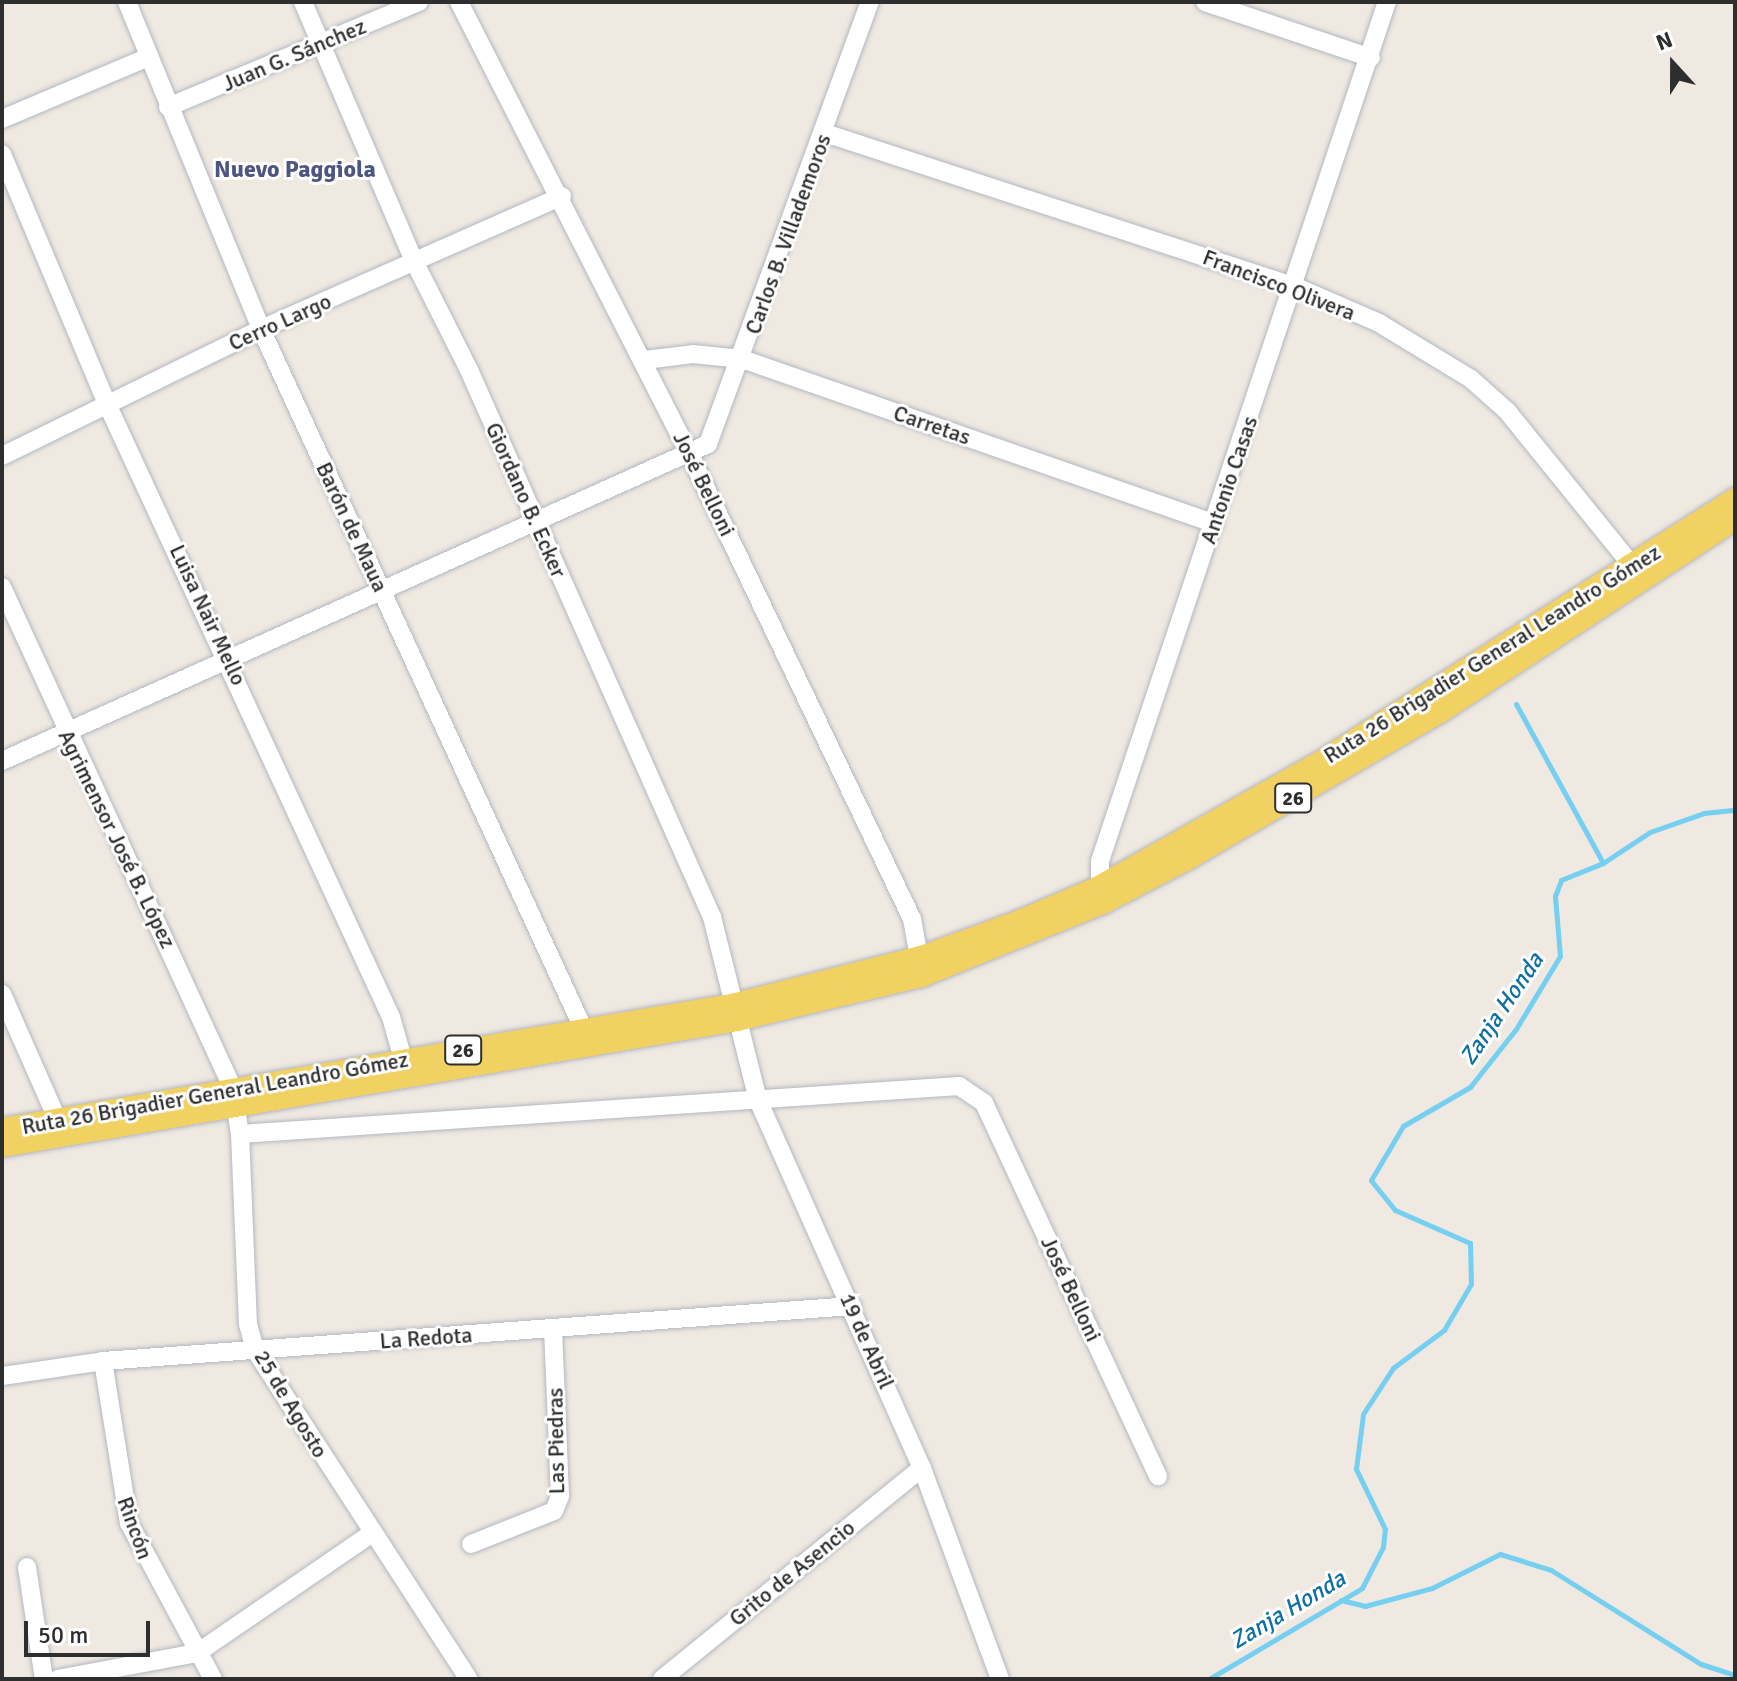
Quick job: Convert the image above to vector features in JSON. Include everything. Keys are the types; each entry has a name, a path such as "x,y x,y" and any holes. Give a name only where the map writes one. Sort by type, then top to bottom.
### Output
{"main road":[{"name":"Ruta 26 Brigadier General Leandro Gómez","path":"1638,572 1735,499"},
{"name":"Ruta 26 Brigadier General Leandro Gómez","path":"2,1146 61,1128 736,1012 921,966 1100,896 1638,572 1735,519"},
{"name":"Ruta 26 Brigadier General Leandro Gómez","path":"2,1129 61,1128"}],"street":[{"name":"Barón de Maua","path":"127,2 261,329 588,1037"},
{"name":"Giordano B. Ecker","path":"303,2 415,263 535,521 712,917 736,1012"},
{"name":"Juan G. Sánchez","path":"168,107 419,2"},
{"name":"José Belloni","path":"459,2 645,360 912,919 921,966"},
{"name":"Carlos B. Villademoros","path":"690,455 716,434 870,2"},
{"path":"1205,2 1371,58"},
{"name":"Antonio Casas","path":"1100,896 1100,861 1371,58 1387,2"},
{"path":"2,119 149,57"},
{"name":"Francisco Olivera","path":"825,133 1294,286 1379,323 1471,379 1535,440 1638,572"},
{"name":"Luisa Nair Mello","path":"2,154 108,406 228,656 391,1017 406,1069"},
{"name":"Cerro Largo","path":"2,456 261,329 562,196"},
{"name":"Carretas","path":"645,360 693,354 742,359 1214,523"},
{"path":"2,761 228,656 690,455"},
{"name":"Agrimensor José B. López","path":"2,587 235,1097"},
{"path":"2,994 61,1128"},
{"name":"19 de Abril","path":"736,1012 758,1100 922,1468 1000,1679"},
{"name":"José Belloni","path":"758,1100 951,1086 984,1103 1158,1476"},
{"name":"25 de Agosto","path":"235,1097 240,1134 248,1324 255,1350 371,1534 469,1679"},
{"path":"240,1134 758,1100"},
{"name":"La Redota","path":"2,1376 103,1361 852,1306"},
{"name":"Las Piedras","path":"471,1544 554,1511 560,1496 553,1330"},
{"name":"Rincón","path":"103,1361 129,1523 213,1679"},
{"name":"Grito de Asencio","path":"662,1679 922,1468"},
{"path":"58,1679 197,1653 371,1534"},
{"path":"27,1567 44,1679"}],"waterway":[{"path":"1516,704 1603,863"},
{"name":"Zanja Honda","path":"1209,1679 1362,1588 1383,1547 1385,1529 1356,1469 1363,1414 1393,1368 1444,1330 1471,1284 1470,1243 1395,1210 1371,1180 1403,1126 1470,1087 1516,1029 1560,956 1555,896 1561,880 1603,863 1650,832 1704,813 1735,810"},
{"path":"1341,1600 1365,1606 1432,1588 1500,1554 1551,1570 1701,1664 1735,1675"}],"district":[{"name":"Nuevo Paggiola","path":"295,170"}]}
